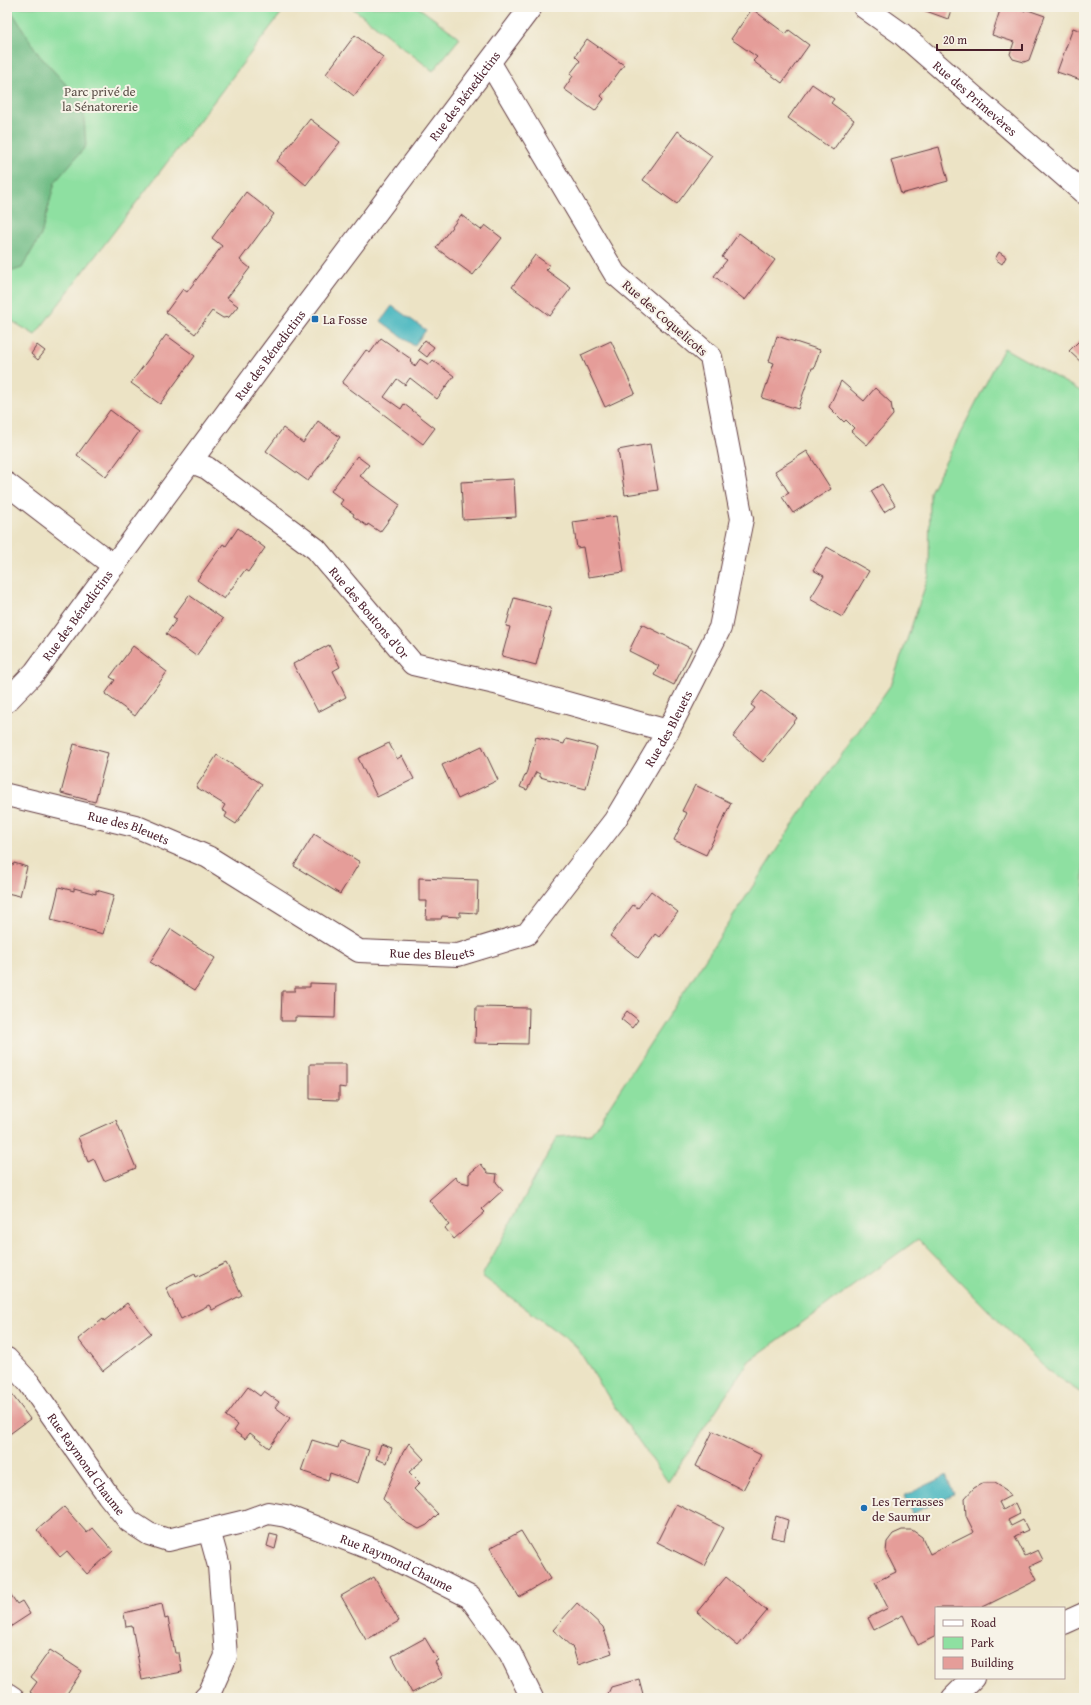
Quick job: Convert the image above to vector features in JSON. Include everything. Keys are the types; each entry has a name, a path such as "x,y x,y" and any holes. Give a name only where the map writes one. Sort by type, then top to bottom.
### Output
{"street":[{"name":"Rue des Bénedictins","path":"7,701 35,672 192,462 273,350 531,7"},
{"name":"Rue des Primevères","path":"864,7 902,34 1084,193"},
{"name":"Rue des Coquelicots","path":"490,63 615,274 711,357 742,519 720,628"},
{"name":"Rue des Boutons d'Or","path":"192,462 207,468 316,549 413,664 495,683 668,731"},
{"path":"7,484 114,566"},
{"name":"Rue des Bleuets","path":"7,794 135,826 208,857 359,951 458,955 527,934 615,820 668,731 720,628"},
{"name":"Rue Raymond Chaume","path":"7,1359 29,1383 108,1495 129,1521 149,1534 168,1540 246,1521 268,1513 286,1516 387,1554 470,1597 510,1652 532,1698"},
{"path":"205,1698 209,1694 226,1656 219,1566 209,1530"},
{"path":"1065,1623 1084,1614"},
{"path":"953,1698 972,1679"},
{"path":"7,1694 13,1698"}],"green space":[{"name":"Parc privé de la Sénatorerie","path":"7,7 286,7 35,335 7,318"},
{"path":"7,7 9,7 39,55 83,103 86,146 55,182 41,235 22,268 7,273"},
{"path":"351,7 418,7 460,38 433,71"},
{"path":"1004,348 1084,393 1084,1395 1047,1370 918,1239 749,1361 668,1482 616,1409 576,1346 482,1276 557,1137 591,1134 798,817 892,683 929,575 930,492"}],"water":[{"path":"392,306 426,330 414,346 381,321"},
{"path":"946,1476 954,1494 912,1514 904,1496"}],"building":[{"path":"915,7 952,7 948,19"},
{"path":"1001,7 1018,7 1025,11 1025,9 1045,16 1029,60 1024,62 1013,59 1010,54 1014,42 992,35"},
{"path":"752,9 786,34 789,30 809,45 782,83 753,61 757,57 731,39"},
{"path":"1073,28 1084,32 1084,81 1057,72"},
{"path":"355,35 383,57 354,96 326,74"},
{"path":"587,39 624,65 601,96 604,99 595,111 564,89 573,76 570,74 580,61 575,56"},
{"path":"812,84 834,99 831,103 854,120 833,150 788,118"},
{"path":"310,119 340,142 306,185 277,161"},
{"path":"678,131 712,156 677,204 643,180"},
{"path":"939,147 948,181 901,194 891,160"},
{"path":"246,192 274,214 240,260 250,268 227,298 238,306 229,317 223,318 212,311 195,334 166,312 183,289 187,292 222,246 212,238"},
{"path":"461,215 481,230 485,225 502,238 473,275 436,248"},
{"path":"739,233 775,260 745,300 714,276 727,260 722,257"},
{"path":"999,252 1006,257 1002,264 995,259"},
{"path":"535,255 550,266 546,270 571,288 550,316 512,287"},
{"path":"166,335 195,356 160,404 131,383"},
{"path":"777,336 820,350 814,368 812,368 798,409 762,398 774,363 769,361"},
{"path":"1084,336 1084,365 1069,351"},
{"path":"381,338 411,359 410,362 415,366 420,359 429,365 433,360 454,376 437,399 410,378 405,385 397,379 384,397 401,409 404,404 435,428 423,444 342,383 366,350 370,353"},
{"path":"425,340 434,347 427,357 418,350"},
{"path":"611,341 635,393 605,407 581,355"},
{"path":"37,345 45,351 38,360 31,354"},
{"path":"841,381 864,401 875,388 891,403 893,415 867,445 851,431 854,428 846,420 844,422 829,407"},
{"path":"110,410 139,432 106,477 77,455"},
{"path":"318,421 340,437 308,481 266,451 283,428 303,443"},
{"path":"650,444 658,490 625,495 618,450"},
{"path":"807,451 831,489 793,513 782,497 789,493 775,471"},
{"path":"357,456 369,465 360,476 400,505 380,532 368,524 367,526 353,516 354,514 340,504 343,500 331,491"},
{"path":"514,479 516,517 463,520 461,482"},
{"path":"882,484 895,505 884,512 871,491"},
{"path":"616,516 624,572 588,577 583,547 577,548 573,522"},
{"path":"238,528 265,548 248,572 245,570 224,599 197,580 223,544 226,546"},
{"path":"827,547 869,571 842,617 810,599 824,576 813,570"},
{"path":"189,595 223,619 196,656 166,634 177,619 173,617"},
{"path":"514,598 551,608 536,665 502,656 510,627 506,626"},
{"path":"642,624 692,649 674,685 654,675 659,666 629,651"},
{"path":"329,645 340,667 333,671 346,697 318,712 293,664"},
{"path":"133,646 167,672 135,716 105,694 115,680 110,677"},
{"path":"762,691 797,718 763,762 733,737 755,708 751,705"},
{"path":"536,737 564,744 566,739 597,747 586,789 540,777 540,774 536,772 527,790 520,787 527,771"},
{"path":"389,743 397,759 402,756 414,779 377,797 358,758"},
{"path":"74,744 108,753 95,802 61,793"},
{"path":"482,746 498,780 458,799 442,765"},
{"path":"217,755 262,784 236,824 225,817 227,813 222,810 225,805 196,787"},
{"path":"695,785 731,803 706,855 674,840 687,813 682,811"},
{"path":"314,834 360,862 340,894 294,866"},
{"path":"7,863 13,865 14,863 27,867 20,896 7,893"},
{"path":"419,878 478,880 477,913 460,912 460,917 442,916 441,919 426,919 427,901 419,901"},
{"path":"59,887 74,891 74,888 96,894 96,890 114,895 103,934 51,920"},
{"path":"651,891 678,912 659,937 655,934 638,958 610,936 633,905 638,908"},
{"path":"171,929 215,958 195,990 150,962"},
{"path":"310,983 336,984 335,1018 295,1017 295,1021 281,1021 282,991 295,991 295,987 310,987"},
{"path":"476,1007 529,1008 528,1044 475,1043"},
{"path":"627,1011 638,1020 632,1028 621,1019"},
{"path":"310,1064 346,1064 346,1088 339,1087 339,1100 310,1099"},
{"path":"116,1120 136,1168 104,1181 94,1159 88,1162 78,1137"},
{"path":"481,1164 488,1173 497,1174 496,1182 503,1190 482,1209 485,1212 454,1239 445,1228 449,1225 429,1200 455,1177 458,1181 469,1184 469,1174"},
{"path":"226,1263 242,1295 212,1310 209,1305 181,1319 166,1288 195,1274 196,1277"},
{"path":"127,1303 151,1333 103,1371 78,1339 103,1319 104,1321"},
{"path":"248,1387 260,1396 264,1391 279,1402 275,1407 290,1418 269,1448 250,1433 245,1439 234,1431 238,1425 226,1416"},
{"path":"7,1388 30,1419 7,1436"},
{"path":"713,1431 761,1455 743,1490 696,1466"},
{"path":"312,1440 338,1448 340,1441 369,1450 358,1483 330,1473 328,1480 301,1471"},
{"path":"409,1443 424,1459 409,1472 420,1483 414,1489 438,1514 427,1525 419,1529 405,1522 383,1499 402,1454"},
{"path":"381,1444 392,1448 387,1463 376,1459"},
{"path":"983,1483 995,1483 1006,1490 1010,1496 999,1502 1003,1510 1015,1503 1020,1514 1008,1520 1011,1526 1023,1520 1028,1530 1015,1536 1025,1556 1038,1550 1043,1560 1030,1566 1037,1580 983,1607 935,1607 935,1636 918,1645 903,1615 874,1630 868,1618 888,1608 875,1582 896,1572 886,1552 887,1542 893,1534 902,1530 912,1530 922,1537 930,1554 974,1532 966,1516 965,1498 974,1488"},
{"path":"676,1504 724,1528 704,1566 657,1542"},
{"path":"64,1507 87,1533 93,1528 113,1551 87,1574 67,1551 60,1557 37,1530"},
{"path":"776,1516 788,1520 784,1540 771,1537"},
{"path":"521,1531 550,1579 519,1597 490,1548"},
{"path":"270,1534 278,1536 275,1549 267,1546"},
{"path":"374,1577 399,1621 366,1640 341,1596"},
{"path":"726,1577 767,1611 738,1646 697,1612"},
{"path":"7,1589 17,1604 22,1601 30,1614 7,1629"},
{"path":"577,1603 603,1627 612,1653 578,1665 573,1648 553,1630"},
{"path":"162,1604 165,1619 168,1618 175,1653 179,1653 182,1672 142,1680 132,1626 126,1627 124,1613"},
{"path":"425,1638 438,1660 435,1662 443,1677 412,1693 392,1656"},
{"path":"50,1650 82,1671 64,1698 38,1698 30,1692 37,1682 31,1677"},
{"path":"639,1679 644,1698 606,1698 611,1687"}],"place":[{"name":"La Fosse","path":"315,319"},
{"name":"Les Terrasses de Saumur","path":"864,1508"}]}
